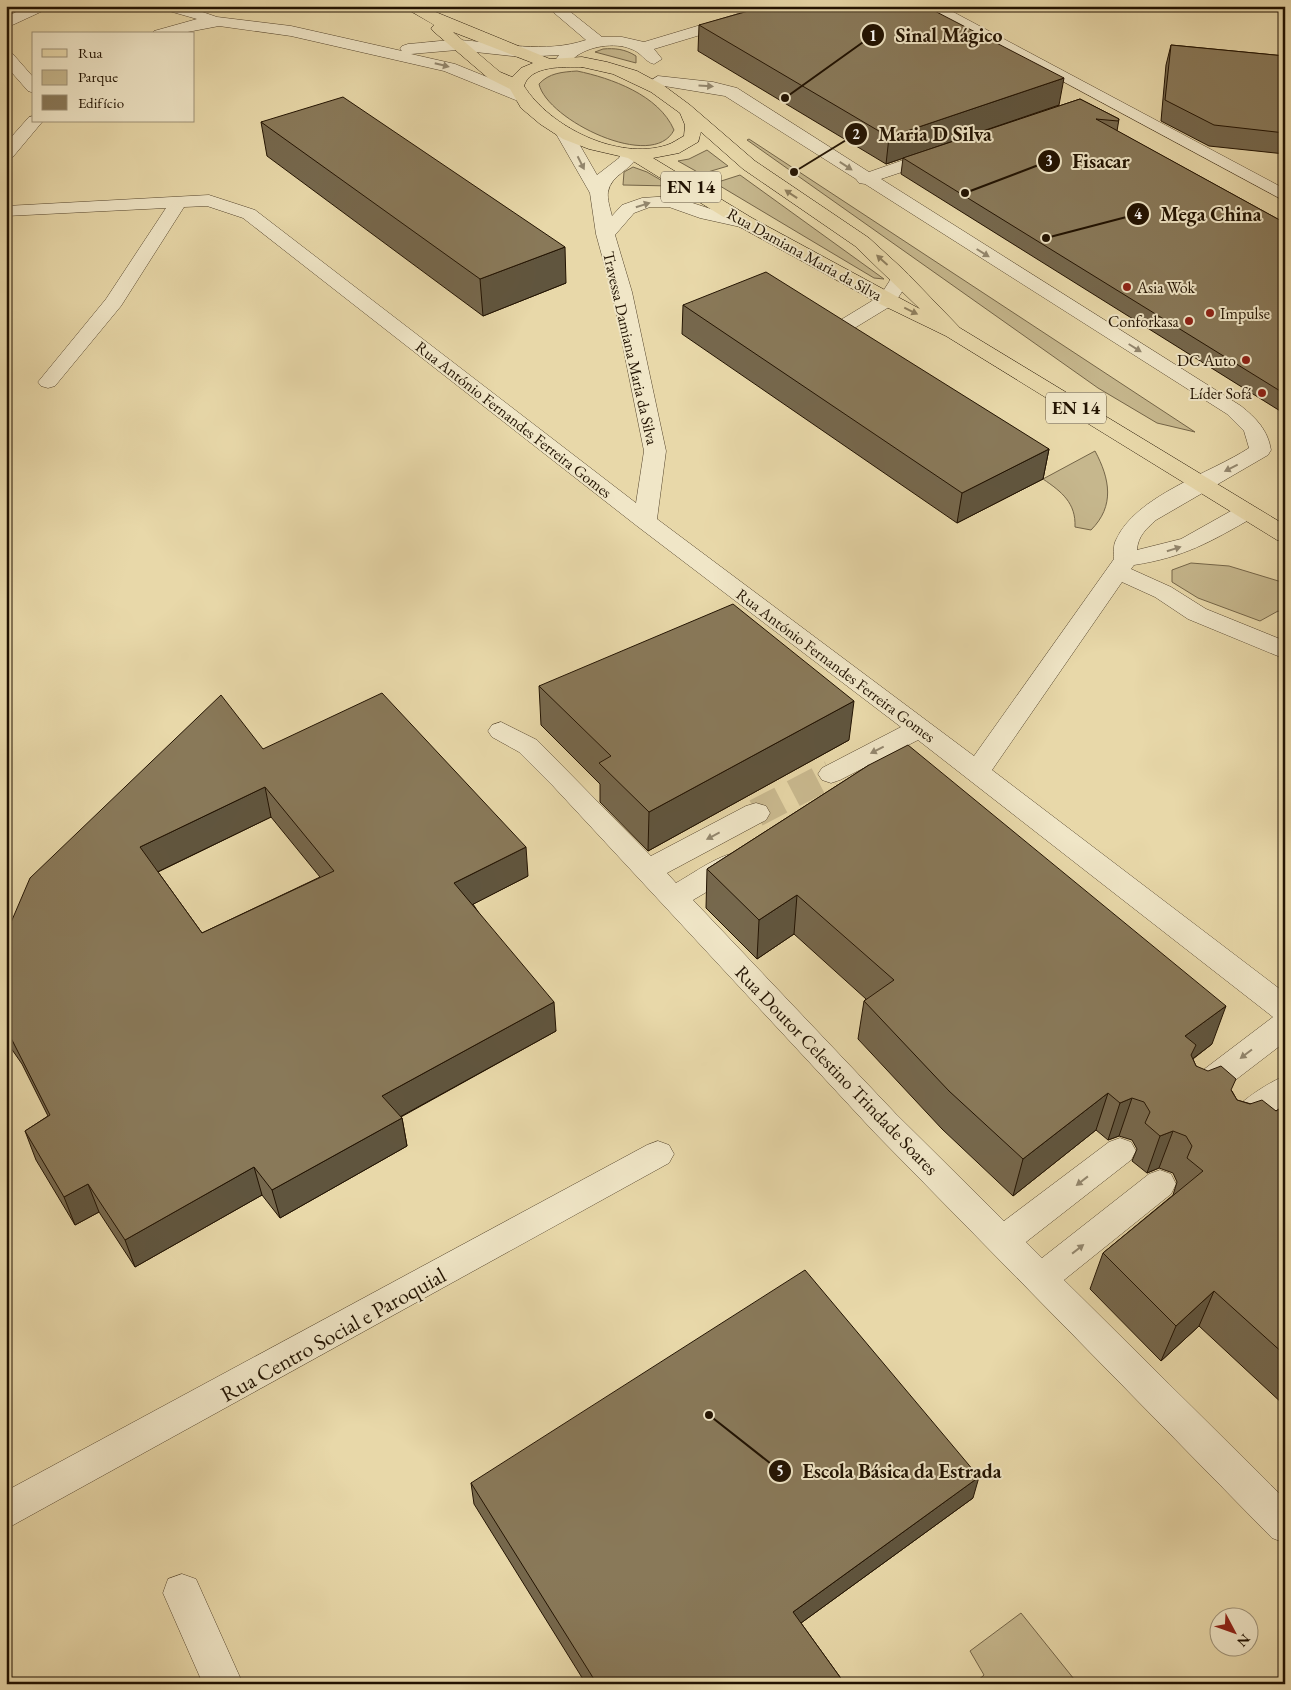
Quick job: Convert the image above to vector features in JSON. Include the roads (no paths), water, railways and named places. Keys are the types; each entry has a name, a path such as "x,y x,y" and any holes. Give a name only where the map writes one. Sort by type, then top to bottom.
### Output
{"main road":[{"name":"Rua Damiana Maria da Silva","path":"409,6 429,18 554,63"},
{"name":"Rua Damiana Maria da Silva","path":"429,18 457,45 494,75 519,92 538,113 564,132 602,149 632,155 659,153 684,146 692,138 693,125 688,114"},
{"name":"Rua Damiana Maria da Silva","path":"519,92 522,74 554,63 577,61 603,66 659,85 688,114 750,166 861,241 902,278 953,332"},
{"name":"Rua Damiana Maria da Silva","path":"632,155 745,222 887,300 953,332 1285,535"}],"street":[{"path":"6,23 42,6"},
{"path":"167,6 219,20 291,32 449,67 519,92"},
{"path":"166,32 188,25 219,20 228,6"},
{"path":"553,6 599,42"},
{"path":"642,48 781,6"},
{"path":"930,6 1100,99 1285,196"},
{"path":"554,63 574,50 599,42 619,42 642,48 652,54 659,85 708,85 731,92 865,179 1234,410 1252,426 1260,437 1260,450 1200,484 1136,524 1126,540 1122,566 977,772"},
{"path":"378,50 457,45 521,52 574,50"},
{"path":"6,56 32,86"},
{"path":"1082,105 1100,99"},
{"path":"6,154 34,122"},
{"name":"Travessa Damiana Maria da Silva","path":"564,132 599,193 605,234 624,301 655,451 645,521"},
{"path":"865,179 950,150"},
{"path":"599,193 603,179 632,155"},
{"name":"Rua António Fernandes Ferreira Gomes","path":"6,211 208,200 250,214 645,521 920,728 1285,1010"},
{"name":"Travessa Damiana Maria da Silva","path":"605,234 628,209 648,202 671,201 706,214 745,222"},
{"path":"48,382 114,302 179,202"},
{"path":"841,328 887,300 902,278"},
{"path":"1122,566 1189,544 1246,512"},
{"path":"1122,566 1197,614 1225,627 1255,636 1285,651"},
{"path":"831,774 920,728"},
{"name":"Rua Doutor Celestino Trindade Soares","path":"501,731 528,746 648,870 672,898 885,1123 1285,1525"},
{"path":"922,761 946,748"},
{"path":"648,870 756,813"},
{"path":"672,898 763,846"},
{"path":"1194,1094 1285,1024"},
{"path":"1234,1127 1285,1089"},
{"path":"1003,1241 1120,1151"},
{"name":"Rua Centro Social e Paroquial","path":"6,1511 658,1154"},
{"path":"1040,1279 1160,1184"},
{"path":"182,1593 223,1684"}],"tunnel":[{"path":"756,813 831,774"}],"place":[{"name":"Sinal Mágico","path":"785,98"},
{"name":"Maria D Silva","path":"794,172"},
{"name":"Fisacar","path":"965,193"},
{"name":"Mega China","path":"1046,238"},
{"name":"Asia Wok","path":"1127,287"},
{"name":"Impulse","path":"1210,313"},
{"name":"Conforkasa","path":"1189,321"},
{"name":"DC Auto","path":"1246,360"},
{"name":"Líder Sofá","path":"1262,393"},
{"name":"Escola Básica da Estrada","path":"709,1415"}]}
